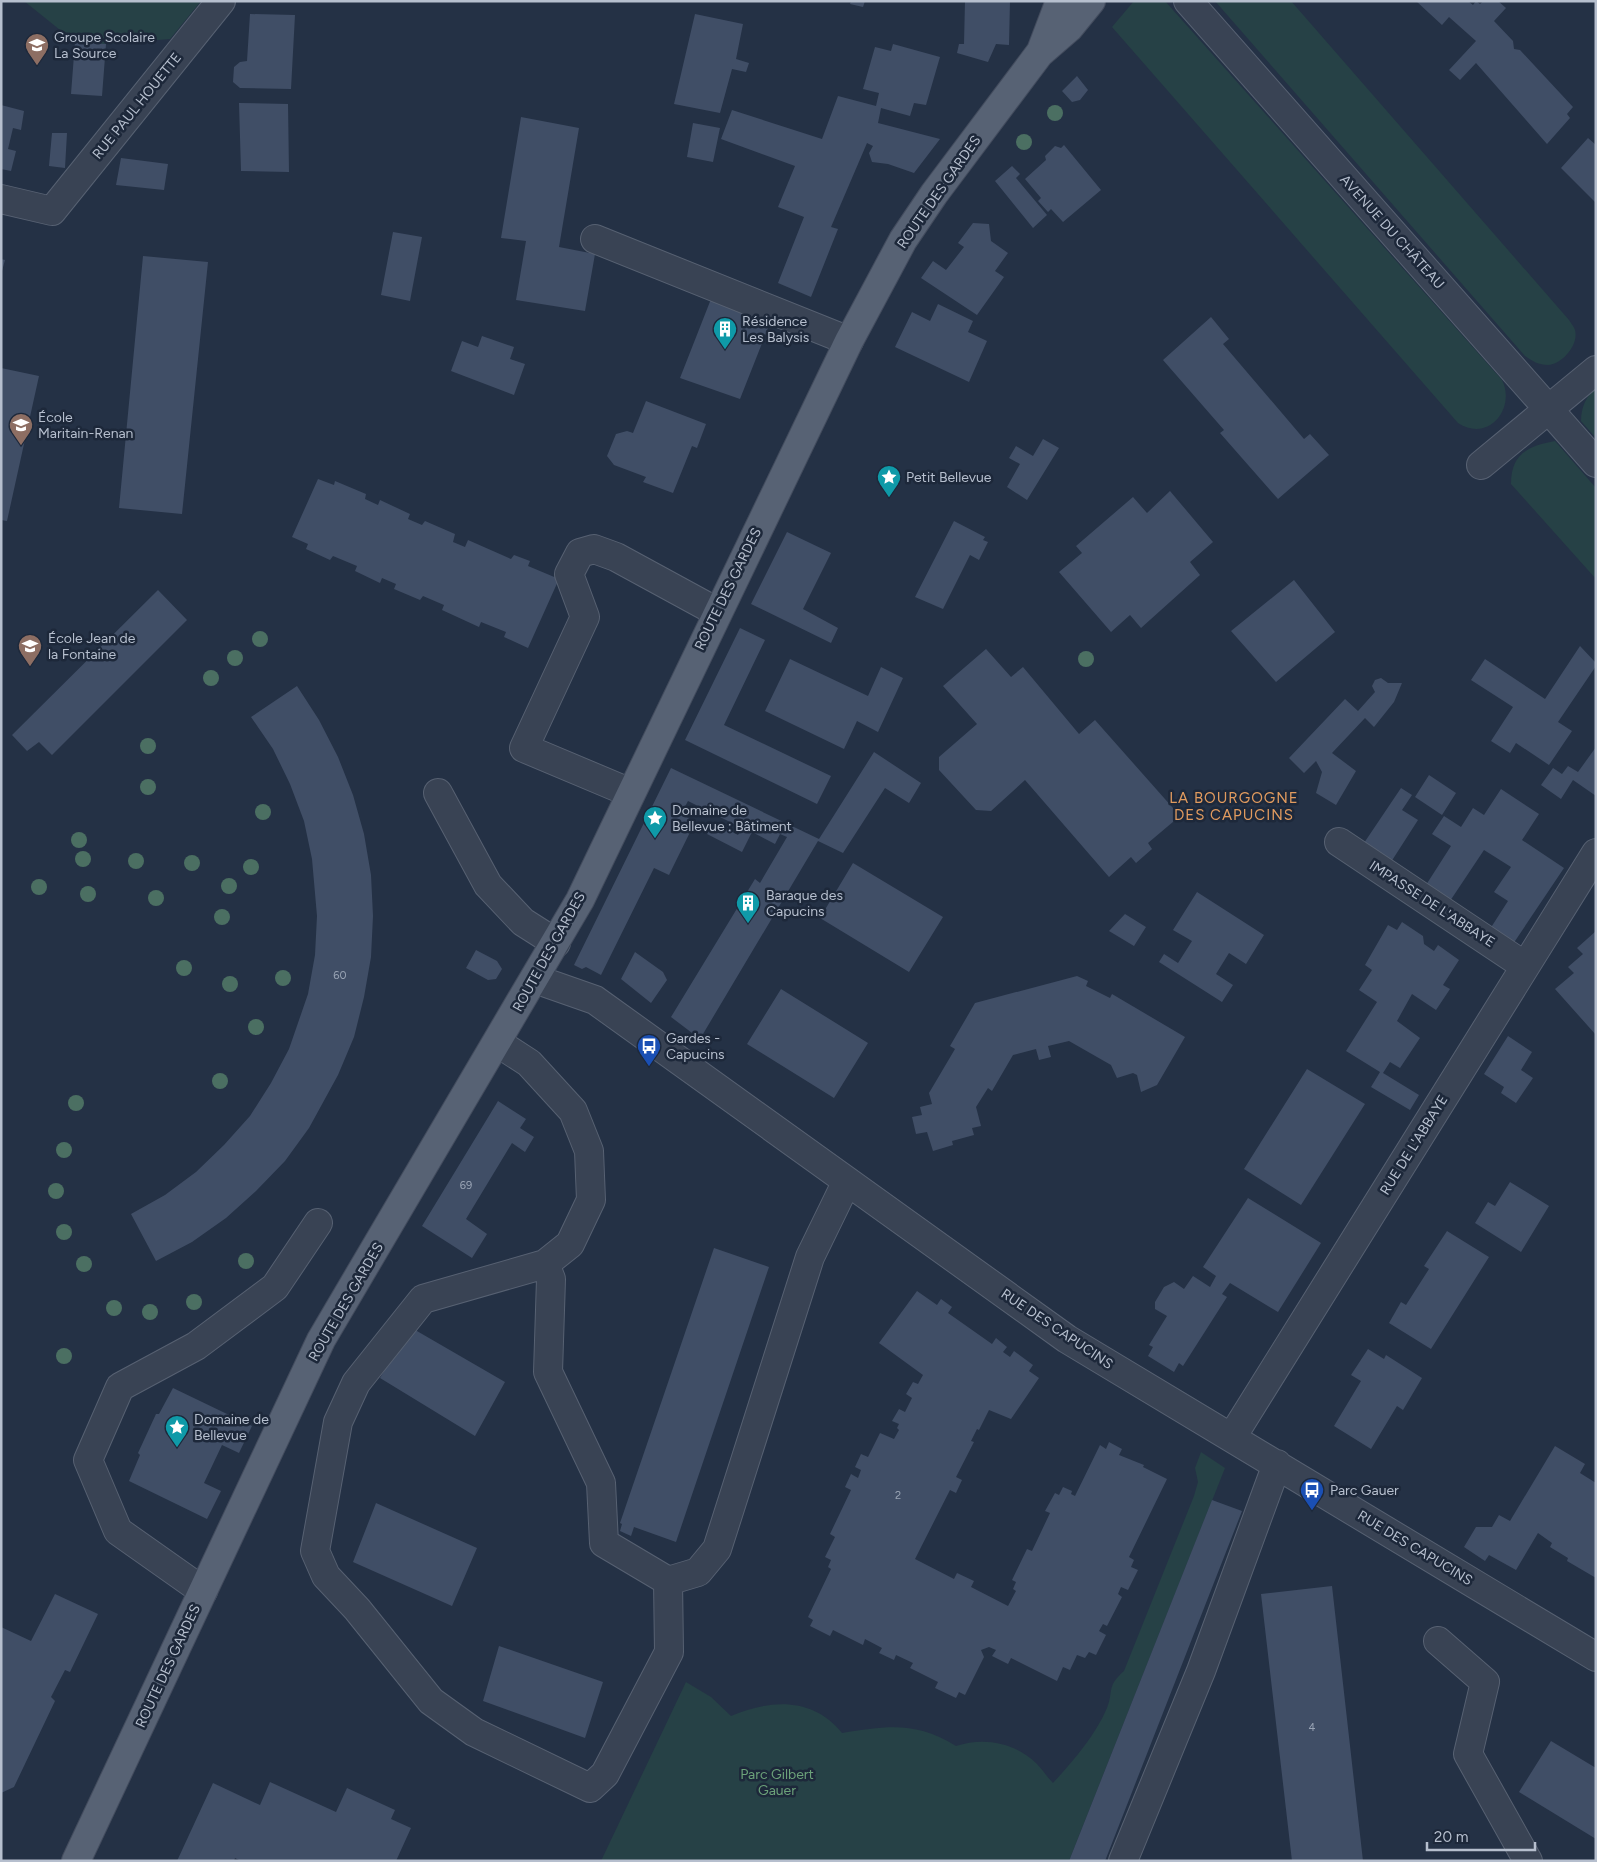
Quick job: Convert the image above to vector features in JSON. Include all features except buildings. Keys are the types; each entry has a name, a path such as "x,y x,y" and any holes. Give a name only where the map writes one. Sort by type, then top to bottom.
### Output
{"main road":[{"name":"ROUTE DES GARDES","path":"1039,54 1060,1"},
{"name":"ROUTE DES GARDES","path":"76,1861 322,1340 498,1043 580,900 849,341 903,240 934,194 1039,54 1069,28 1091,1"}],"street":[{"name":"RUE PAUL HOUETTE","path":"1,199 52,211 221,1"},
{"name":"AVENUE DU CHÂTEAU","path":"1188,1 1596,462"},
{"path":"595,238 849,341"},
{"path":"1481,465 1596,370"},
{"path":"631,793 524,748 585,617 569,574 580,553 594,549 616,557 717,612"},
{"path":"438,793 488,885 523,922 556,943"},
{"name":"IMPASSE DE L'ABBAYE","path":"1339,842 1525,966"},
{"name":"RUE DE L'ABBAYE","path":"1232,1437 1596,853"},
{"name":"RUE DES CAPUCINS","path":"535,979 595,1000 1067,1339 1596,1657"},
{"path":"498,1043 529,1063 573,1111 588,1151 591,1200 570,1244 545,1264 422,1299 356,1384 338,1422 315,1551 326,1576 357,1609 431,1701 474,1732 590,1788 605,1774 669,1652 668,1581"},
{"path":"545,1264 551,1279 548,1372 601,1483 604,1543 668,1581 698,1572 717,1549 810,1257 847,1181"},
{"path":"203,1592 118,1531 88,1460 120,1387 196,1346 275,1286 318,1223"},
{"path":"1123,1861 1201,1671 1277,1464"},
{"path":"1438,1640 1485,1682 1468,1754 1528,1861"}],"green space":[{"path":"24,1 201,1 170,39 106,44 75,42"},
{"path":"1134,1 1165,1 1502,380 1505,401 1497,419 1489,426 1480,429 1469,428 1458,423 1112,27"},
{"path":"1215,1 1291,1 1569,320 1575,329 1576,336 1572,347 1564,357 1548,365 1536,362 1525,356"},
{"path":"1596,387 1596,438 1581,421 1585,402"},
{"path":"1555,441 1596,488 1596,579 1511,484 1514,465 1523,453 1537,446"},
{"name":"Parc Gilbert Gauer","path":"1201,1452 1225,1468 1069,1861 601,1861 686,1682 711,1697 731,1716 761,1706 791,1705 805,1707 818,1713 831,1721 842,1733 901,1727 927,1732 956,1746 977,1742 998,1743 1018,1750 1027,1756 1036,1763 1053,1783 1090,1738 1107,1708 1111,1689 1115,1681 1124,1671 1194,1496 1198,1482 1195,1468"}],"place":[{"name":"Groupe Scolaire La Source","path":"37,66"},
{"name":"Résidence Les Balysis","path":"725,350"},
{"name":"École Maritain-Renan","path":"21,446"},
{"name":"Petit Bellevue","path":"889,498"},
{"name":"École Jean de la Fontaine","path":"30,667"},
{"name":"Domaine de Bellevue : Bâtiment","path":"655,839"},
{"name":"Baraque des Capucins","path":"748,924"},
{"name":"Gardes - Capucins","path":"649,1067"},
{"name":"Domaine de Bellevue","path":"177,1448"},
{"name":"Parc Gauer","path":"1312,1511"}],"district":[{"name":"LA BOURGOGNE DES CAPUCINS","path":"1234,806"}]}
